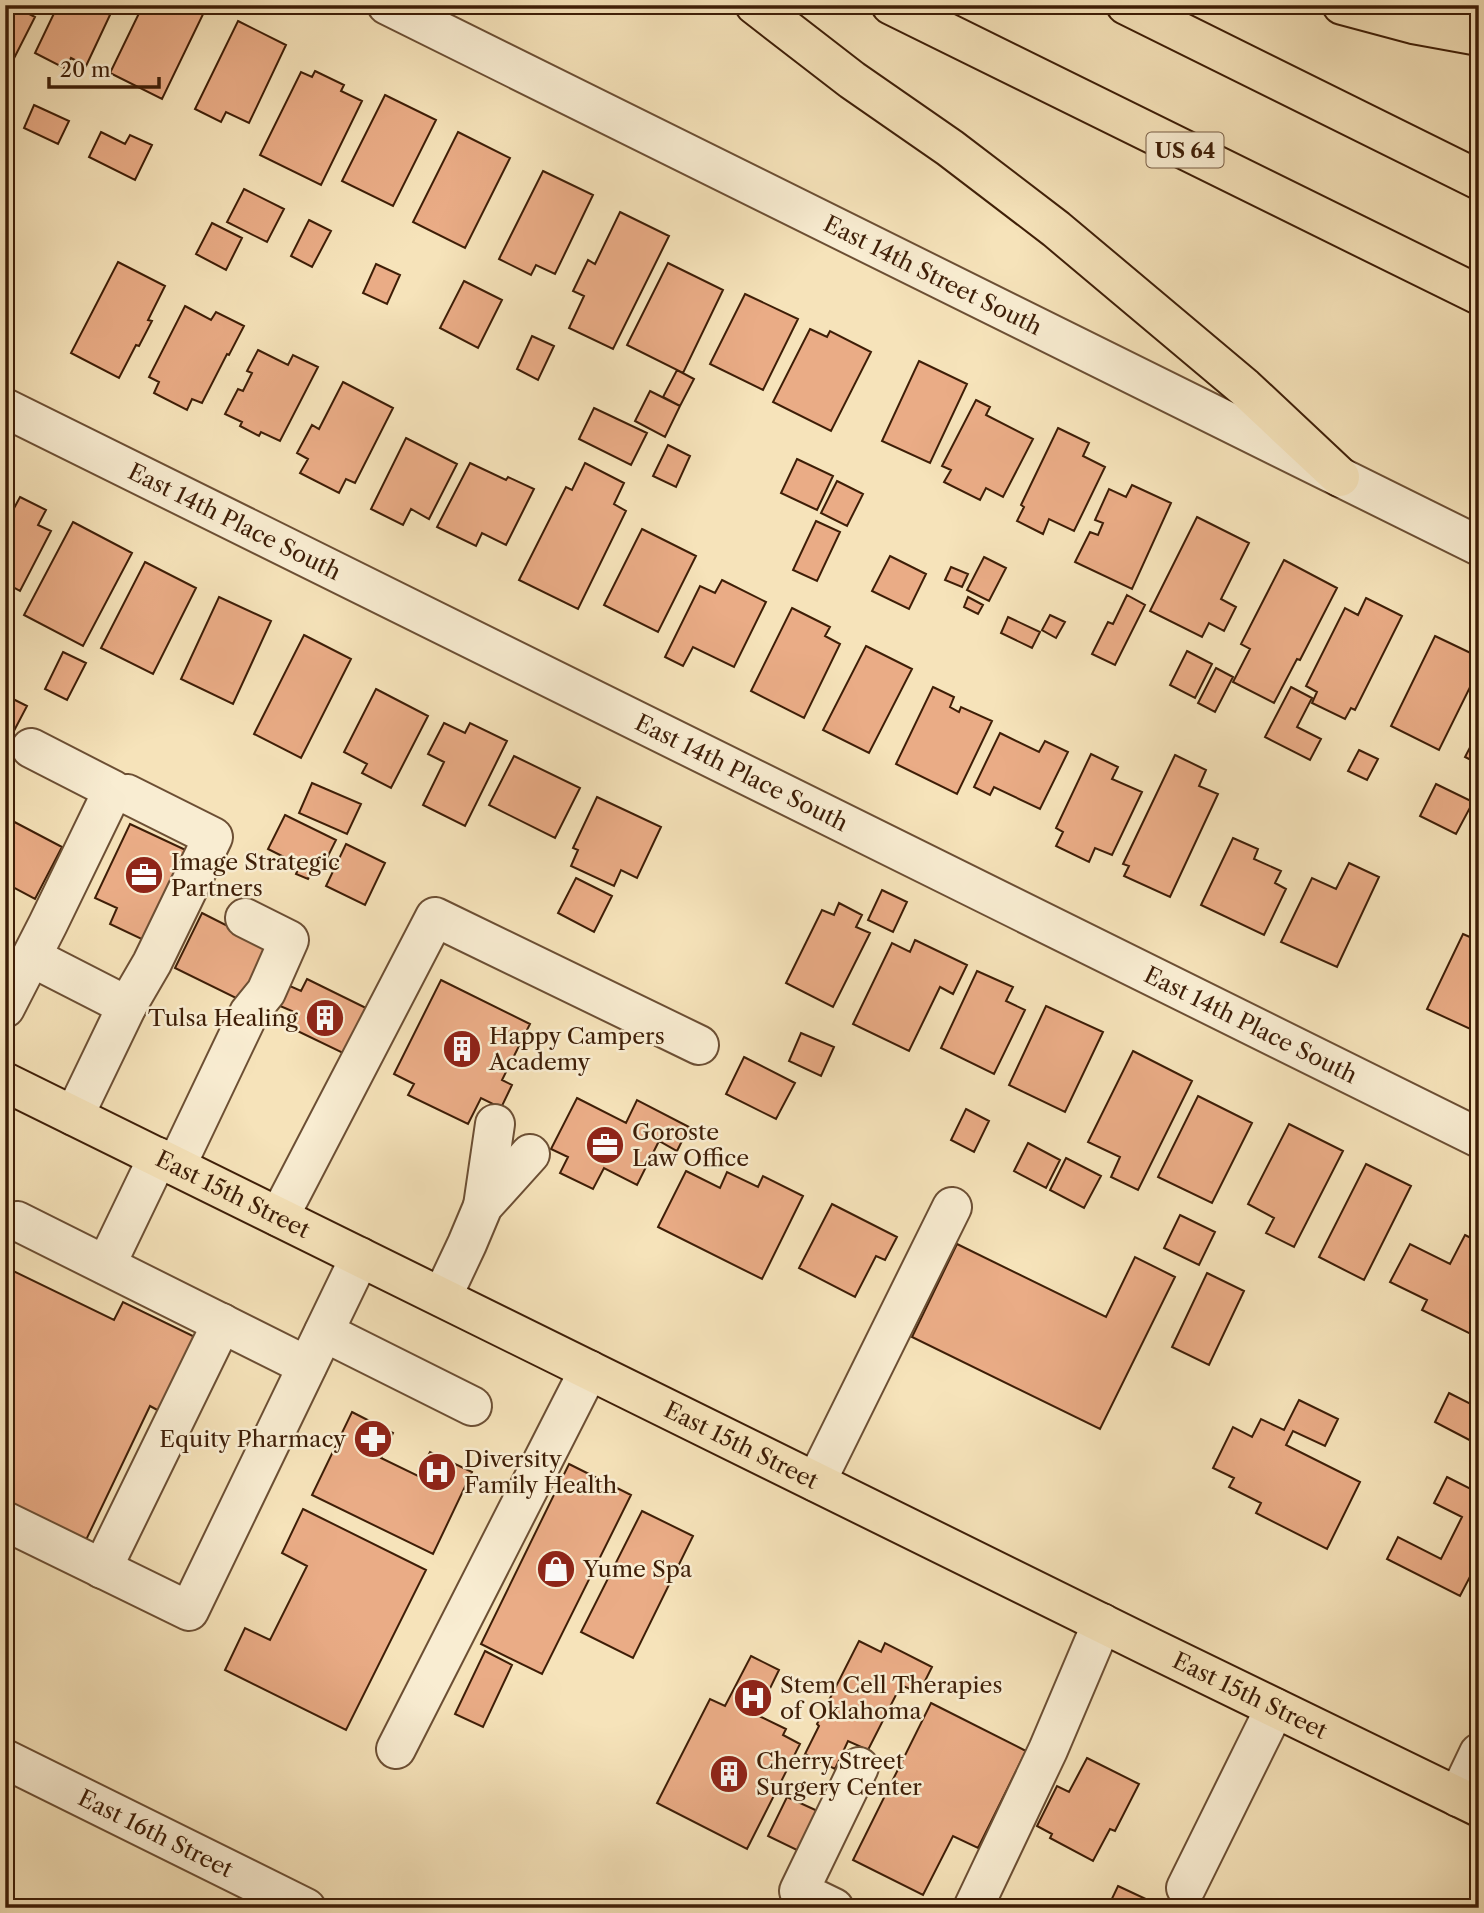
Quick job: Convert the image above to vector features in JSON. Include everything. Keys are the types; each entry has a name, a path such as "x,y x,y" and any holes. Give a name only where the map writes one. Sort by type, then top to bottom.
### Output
{"main road":[{"path":"755,5 852,80 950,148 1056,229 1244,387 1340,477"},
{"name":"US 64","path":"891,5 1479,295"},
{"path":"1126,5 1479,180"},
{"path":"1342,5 1413,24 1479,36"},
{"name":"East 15th Street","path":"7,1087 167,1161 1468,1802"}],"street":[{"name":"East 14th Street South","path":"387,5 1479,546"},
{"name":"East 14th Place South","path":"5,408 1479,1138"},
{"path":"5,1008 113,790 31,748"},
{"path":"74,1116 213,837 127,794"},
{"path":"279,1217 435,917 699,1045"},
{"path":"106,1265 249,1013 266,992 289,940 245,918"},
{"path":"47,964 127,1006"},
{"path":"442,1297 482,1206 495,1124"},
{"path":"482,1206 530,1154"},
{"path":"816,1482 951,1208"},
{"path":"17,1221 307,1366"},
{"path":"5,1521 189,1611 360,1257"},
{"path":"102,1569 222,1323"},
{"path":"324,1332 472,1406"},
{"path":"396,1749 589,1370"},
{"path":"973,1908 1048,1750 1102,1623"},
{"path":"1186,1888 1275,1708"},
{"path":"1468,1802 1479,1753"},
{"name":"East 16th Street","path":"5,1759 306,1908"},
{"path":"834,1908 799,1891 859,1767"}],"building":[{"path":"5,5 12,5 35,17 5,76"},
{"path":"58,5 110,5 106,13 110,15 86,66 71,58 66,69 35,53"},
{"path":"143,5 207,6 162,99 110,73"},
{"path":"238,21 286,45 249,123 226,112 221,122 195,109"},
{"path":"315,71 344,85 341,91 362,101 321,185 260,155 301,72 312,77"},
{"path":"385,95 436,120 393,206 342,181"},
{"path":"34,105 69,121 58,144 24,128"},
{"path":"101,132 125,144 130,135 152,145 135,180 89,157"},
{"path":"458,132 510,158 465,248 413,222"},
{"path":"543,171 593,195 555,274 536,265 531,275 499,259"},
{"path":"244,189 284,209 267,242 227,222"},
{"path":"620,212 669,236 613,349 569,328 584,296 573,291 588,260 595,264"},
{"path":"309,220 331,231 312,267 291,256"},
{"path":"212,223 242,238 226,270 196,254"},
{"path":"118,262 165,286 148,320 152,321 119,378 71,353"},
{"path":"668,263 723,290 683,373 627,345"},
{"path":"376,264 400,275 387,304 363,293"},
{"path":"464,281 502,300 478,348 440,328"},
{"path":"745,294 798,319 763,390 710,364"},
{"path":"185,306 211,320 216,312 244,326 202,403 192,399 187,410 154,393 159,382 149,377"},
{"path":"810,329 827,337 830,331 871,352 831,431 773,402"},
{"path":"532,336 554,346 538,380 517,369"},
{"path":"258,350 288,365 293,355 318,367 280,441 261,432 259,436 240,426 242,422 225,414 238,389 243,391 252,373 247,371"},
{"path":"919,361 967,384 930,463 882,441"},
{"path":"677,370 694,379 680,406 663,397"},
{"path":"343,382 393,408 355,483 346,479 339,493 300,473 308,459 297,453 312,425 319,429"},
{"path":"650,391 680,406 665,437 635,421"},
{"path":"976,400 990,407 986,415 1033,439 1003,497 986,488 980,500 944,482 951,470 942,466"},
{"path":"594,408 647,433 631,465 579,439"},
{"path":"1058,428 1089,443 1083,456 1105,467 1074,531 1049,519 1043,534 1017,521 1024,507 1021,505"},
{"path":"406,438 457,464 429,519 411,509 403,525 371,509"},
{"path":"668,445 690,456 676,487 653,476"},
{"path":"797,459 833,476 817,510 781,493"},
{"path":"470,463 506,480 508,477 534,489 506,545 482,533 476,546 437,527"},
{"path":"585,463 624,483 614,504 626,511 578,609 519,580 566,487 572,490"},
{"path":"837,481 863,494 847,526 821,513"},
{"path":"1132,485 1171,503 1132,589 1075,562 1090,532 1098,535 1103,523 1095,520 1109,489 1126,497"},
{"path":"20,497 46,510 38,525 51,531 20,591 5,583 5,508 12,512"},
{"path":"1197,517 1249,543 1221,599 1236,607 1224,631 1209,623 1202,637 1150,611"},
{"path":"816,521 840,532 817,581 793,570"},
{"path":"73,522 132,553 83,646 24,615"},
{"path":"642,529 696,556 658,632 604,605"},
{"path":"890,556 926,574 909,609 872,591"},
{"path":"984,557 1006,568 989,601 967,590"},
{"path":"1284,560 1337,588 1300,660 1297,659 1274,703 1233,682 1250,649 1241,644"},
{"path":"145,562 196,588 153,674 101,648"},
{"path":"951,567 968,574 962,587 945,580"},
{"path":"722,580 766,602 734,667 693,647 683,666 665,657 700,586 715,593"},
{"path":"1127,595 1145,605 1115,665 1092,654 1108,622 1113,624"},
{"path":"219,597 271,621 233,704 181,679"},
{"path":"968,597 983,605 978,614 964,607"},
{"path":"1366,598 1402,616 1355,710 1351,708 1345,719 1312,703 1317,692 1306,686 1345,608 1358,615"},
{"path":"792,608 830,627 825,636 840,644 804,718 751,691"},
{"path":"1050,615 1065,622 1056,638 1042,630"},
{"path":"1008,617 1040,632 1032,648 1001,633"},
{"path":"304,635 351,659 301,758 254,734"},
{"path":"1435,636 1479,657 1479,669 1439,750 1391,726"},
{"path":"866,646 912,669 869,753 823,730"},
{"path":"1187,651 1212,664 1195,698 1170,685"},
{"path":"63,652 86,663 67,700 45,689"},
{"path":"1216,668 1233,677 1215,712 1198,703"},
{"path":"933,687 954,697 950,707 959,712 961,707 992,721 957,794 896,764"},
{"path":"1291,687 1312,698 1297,727 1321,739 1310,760 1265,737"},
{"path":"376,689 428,716 391,788 362,773 367,764 344,752"},
{"path":"5,695 27,706 5,748"},
{"path":"444,723 465,733 470,723 507,741 465,826 423,805 444,762 428,754"},
{"path":"1479,730 1479,764 1465,757"},
{"path":"1000,733 1039,752 1045,741 1068,752 1040,809 994,787 990,795 974,787"},
{"path":"1359,750 1378,759 1367,780 1348,771"},
{"path":"1091,754 1118,767 1112,779 1142,792 1112,855 1095,848 1089,862 1056,846 1063,832 1056,828"},
{"path":"1175,755 1206,770 1199,786 1218,794 1170,897 1124,876 1129,866 1123,864"},
{"path":"514,756 580,788 555,838 489,805"},
{"path":"312,783 361,804 347,834 299,813"},
{"path":"1436,784 1473,802 1456,834 1420,816"},
{"path":"597,797 661,827 637,878 621,870 614,886 571,866 578,850 573,848"},
{"path":"285,815 336,840 319,874 312,871 308,879 296,874 300,865 268,849"},
{"path":"5,817 62,847 35,899 5,883"},
{"name":"Image Strategic Partners","path":"130,824 192,853 150,943 110,924 117,908 95,898"},
{"path":"1233,838 1258,849 1254,859 1281,871 1275,883 1286,889 1264,935 1201,905"},
{"path":"346,844 385,863 365,905 326,886"},
{"path":"1349,863 1379,877 1337,967 1281,942 1312,878 1336,889"},
{"path":"576,878 612,896 594,932 558,913"},
{"path":"882,890 907,902 893,932 868,920"},
{"path":"839,903 862,915 856,927 870,933 833,1007 786,983 822,910 834,915"},
{"path":"202,913 269,947 242,1001 175,968"},
{"path":"1463,934 1479,941 1479,1033 1427,1009"},
{"path":"915,940 967,965 953,994 940,987 909,1051 853,1024 892,943 910,952"},
{"path":"977,971 1013,987 1006,1001 1025,1010 994,1074 941,1048"},
{"name":"Tulsa Healing","path":"307,979 366,1008 343,1053 285,1025 292,1011 280,1006 290,986 301,991"},
{"name":"Happy Campers Academy","path":"441,980 530,1024 502,1080 512,1085 501,1108 481,1098 468,1124 408,1095 414,1084 394,1074"},
{"path":"1046,1006 1103,1032 1065,1112 1009,1085"},
{"path":"801,1033 834,1047 821,1076 789,1061"},
{"path":"1133,1051 1192,1081 1138,1190 1111,1177 1120,1157 1088,1142"},
{"path":"744,1057 795,1083 776,1119 726,1094"},
{"path":"1198,1096 1252,1123 1212,1203 1158,1177"},
{"name":"Goroste Law Office","path":"577,1098 626,1123 637,1100 689,1127 677,1151 659,1141 637,1185 604,1168 593,1189 560,1173 568,1157 551,1149"},
{"path":"966,1109 989,1121 974,1152 951,1140"},
{"path":"1289,1124 1343,1151 1294,1247 1266,1233 1274,1218 1248,1204"},
{"path":"1028,1143 1060,1160 1046,1188 1014,1171"},
{"path":"1066,1158 1101,1176 1084,1208 1050,1190"},
{"path":"1366,1164 1411,1186 1364,1280 1319,1257"},
{"path":"686,1171 720,1188 727,1172 758,1187 763,1176 803,1196 762,1279 658,1227"},
{"path":"832,1204 897,1237 885,1260 876,1256 855,1297 799,1268"},
{"path":"1180,1215 1215,1232 1199,1265 1164,1248"},
{"path":"1465,1235 1479,1242 1477,1337 1422,1310 1427,1300 1390,1282 1410,1244 1450,1264"},
{"path":"957,1244 1106,1317 1135,1257 1175,1277 1100,1429 912,1337"},
{"path":"5,1267 114,1320 123,1302 197,1338 161,1412 150,1406 86,1540 5,1501"},
{"path":"1207,1273 1244,1291 1209,1365 1172,1347"},
{"path":"1449,1393 1479,1408 1479,1445 1435,1422"},
{"path":"1299,1400 1338,1419 1325,1446 1293,1431 1286,1445 1360,1482 1327,1549 1256,1513 1261,1503 1229,1487 1234,1478 1213,1468 1233,1427 1252,1437 1261,1419 1284,1430"},
{"path":"352,1412 393,1433 381,1458 418,1476 430,1452 472,1472 433,1554 312,1495"},
{"name":"Yume Spa","path":"569,1464 631,1495 542,1674 481,1644"},
{"path":"1447,1477 1479,1493 1479,1571 1474,1569 1460,1596 1387,1559 1398,1537 1441,1559 1462,1517 1434,1503"},
{"path":"303,1509 426,1570 346,1730 225,1670 245,1628 270,1640 307,1566 282,1553"},
{"path":"642,1511 693,1536 633,1658 581,1632"},
{"path":"859,1641 881,1652 885,1643 932,1667 919,1693 901,1685 868,1750 848,1741 835,1769 805,1754 819,1726 817,1724"},
{"path":"485,1651 512,1665 483,1727 455,1714"},
{"name":"Cherry Street Surgery Center","path":"751,1656 779,1670 757,1715 786,1729 783,1735 800,1744 747,1849 657,1803 710,1699 725,1706"},
{"path":"931,1703 1026,1751 978,1848 953,1836 923,1895 853,1860"},
{"path":"1087,1758 1139,1784 1115,1831 1110,1829 1093,1861 1050,1838 1052,1834 1037,1826 1057,1786 1069,1792"},
{"path":"787,1797 822,1813 803,1853 768,1836"},
{"path":"1118,1886 1148,1900 1145,1906 1149,1908 1108,1907"}],"place":[{"name":"Image Strategic Partners","path":"144,875"},
{"name":"Tulsa Healing","path":"325,1018"},
{"name":"Happy Campers Academy","path":"462,1049"},
{"name":"Goroste Law Office","path":"605,1145"},
{"name":"Equity Pharmacy","path":"373,1439"},
{"name":"Diversity Family Health","path":"437,1472"},
{"name":"Yume Spa","path":"556,1569"},
{"name":"Stem Cell Therapies of Oklahoma","path":"753,1698"},
{"name":"Cherry Street Surgery Center","path":"729,1774"}]}
